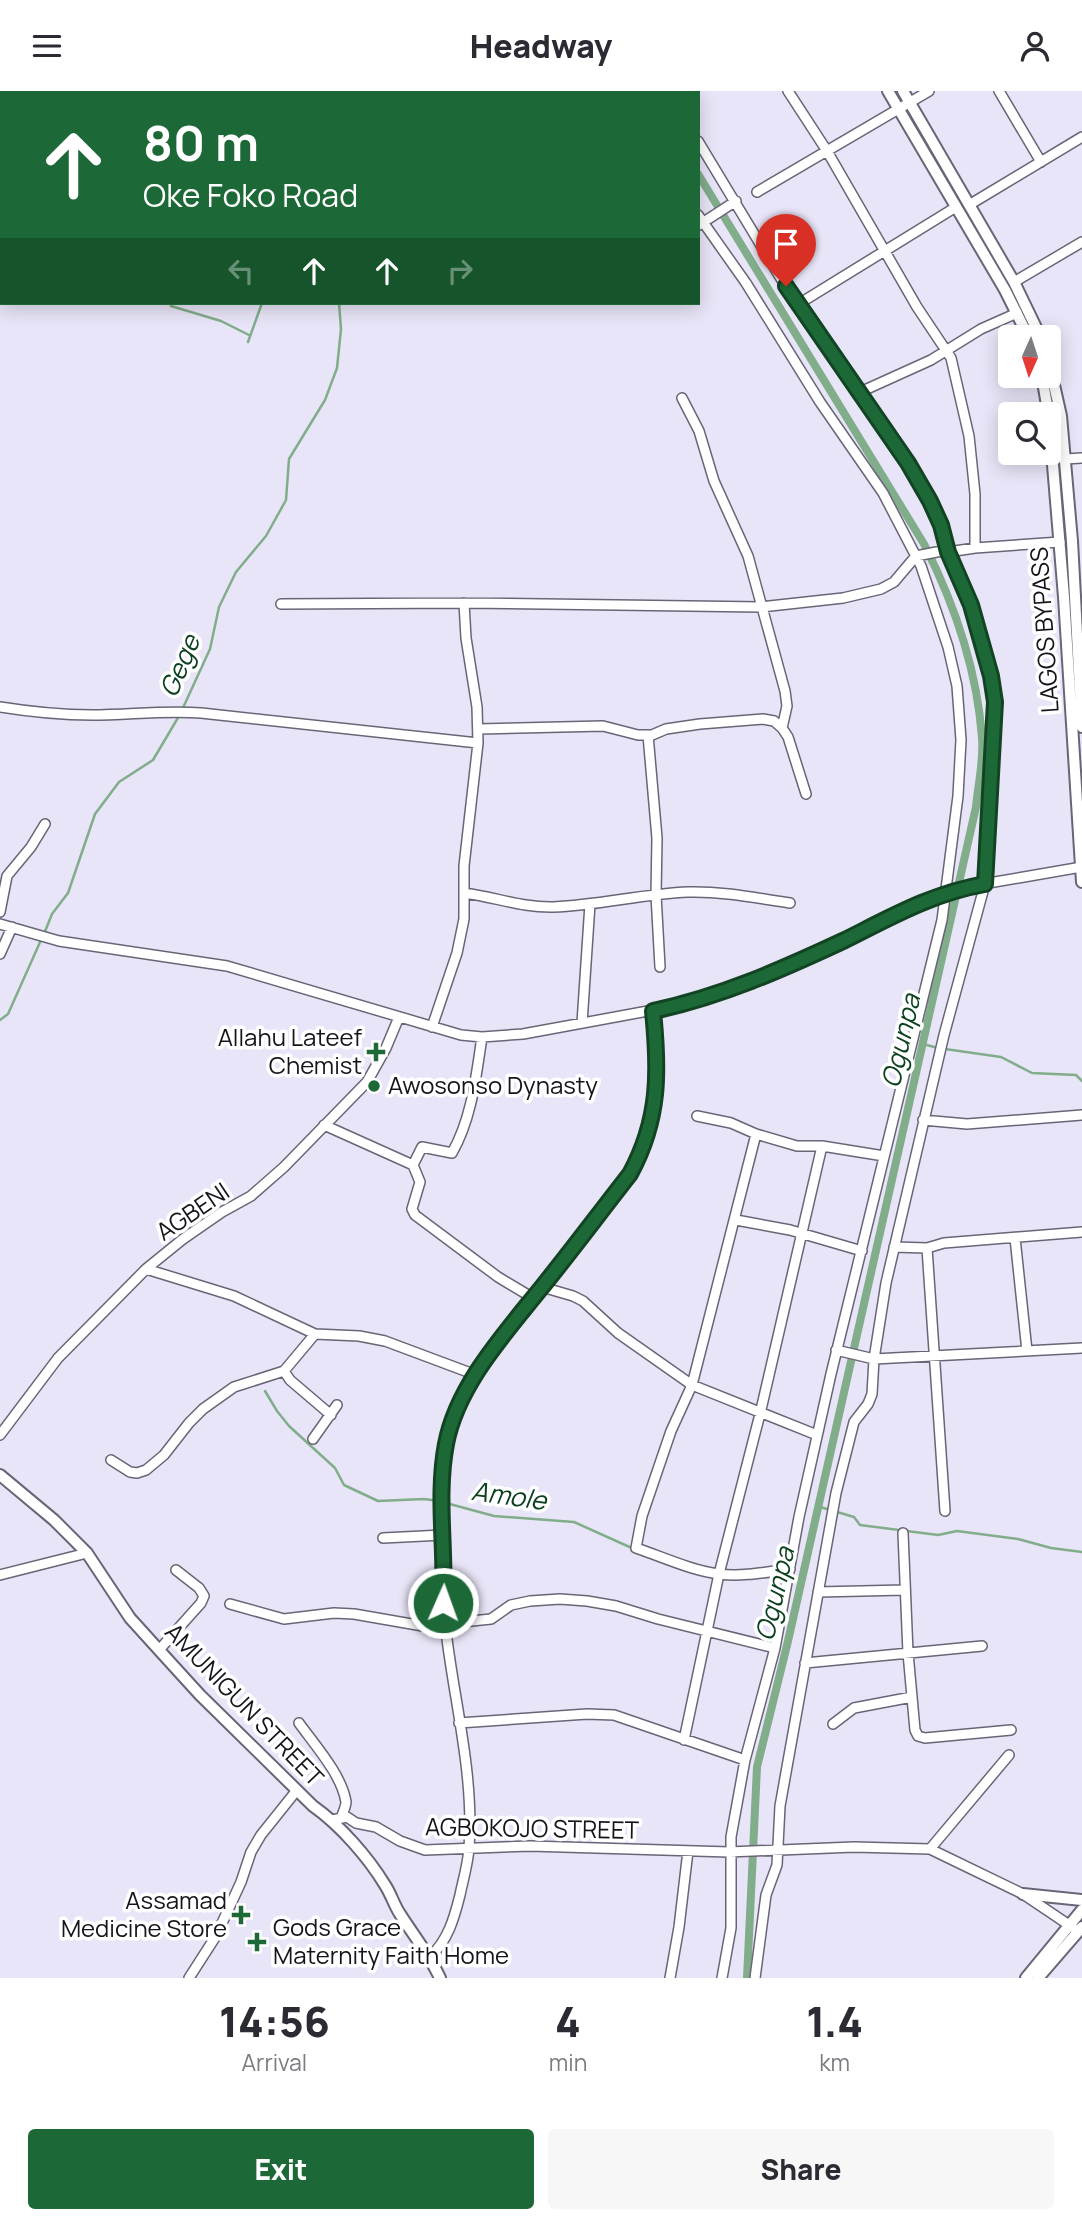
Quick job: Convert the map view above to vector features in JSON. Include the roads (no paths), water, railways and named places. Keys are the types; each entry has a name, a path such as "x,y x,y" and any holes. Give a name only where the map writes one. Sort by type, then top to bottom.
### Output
{"main road":[{"path":"887,91 1023,325"},
{"path":"903,91 1014,282 1035,325"},
{"name":"LAGOS BYPASS","path":"1044,389 1060,542 1074,596 1082,883"},
{"name":"LAGOS BYPASS","path":"1055,389 1061,415 1065,459 1080,658 1082,727"},
{"name":"AMUNIGUN STREET","path":"0,1475 54,1520 87,1553 130,1618 200,1695 297,1790 337,1819 386,1885 398,1911 430,1957 440,1978"},
{"path":"1023,1894 1082,1900"},
{"path":"1038,1978 1078,1929 1082,1910"},
{"path":"1026,1978 1078,1929"}],"street":[{"path":"788,91 827,151 956,373 969,436 975,494 975,548"},
{"path":"757,192 929,91"},
{"path":"999,91 1041,162"},
{"path":"969,205 1082,137"},
{"path":"700,144 797,305 908,463 930,501 975,619 991,676 995,702 981,885 923,1119 879,1316 872,1358 872,1394 854,1422 836,1493 780,1806 777,1865 766,1895 755,1978"},
{"path":"722,1978 731,1928 734,1852 745,1760 775,1648 817,1435 949,892 961,740 960,708 948,647 917,555 883,493 803,376 746,283 701,221 736,201"},
{"path":"797,305 956,207"},
{"path":"1014,282 1082,242"},
{"path":"858,393 931,360 981,329 1017,313"},
{"path":"682,398 699,432 714,481 748,556 785,691 787,706 782,728"},
{"path":"1065,459 1082,458"},
{"path":"281,604 464,603 761,607 844,597 881,589 894,582 917,555 1060,542"},
{"path":"432,1027 457,953 464,919 464,866 478,743 479,729 466,638 464,603"},
{"path":"0,707 94,715 201,713 478,743"},
{"path":"479,729 603,726 648,735 700,724 763,719 774,721 782,728 796,755 806,793"},
{"path":"648,735 657,838 656,895 660,967"},
{"path":"0,912 7,876 45,824"},
{"path":"0,924 60,941 227,966 432,1027 481,1037 523,1034 686,1004 809,956 928,898 981,885 1082,867"},
{"path":"464,893 488,896 522,906 554,907 656,895 709,892 790,903"},
{"path":"582,1023 590,904"},
{"path":"0,954 12,927"},
{"path":"430,1957 448,1933 458,1903 469,1848 467,1786 445,1625 442,1502 450,1426 476,1375 498,1341 630,1174 641,1155 652,1121 658,1075 653,1011"},
{"name":"AGBENI","path":"0,1435 58,1358 146,1269 183,1238 251,1196 284,1167 367,1082 399,1017"},
{"path":"413,1165 422,1147 452,1153 457,1145 469,1109 481,1037"},
{"path":"923,1119 967,1124 1082,1115"},
{"path":"697,1117 731,1123 756,1134 797,1146 822,1146 884,1156"},
{"path":"324,1125 413,1165 420,1182 412,1209 415,1215 477,1262 533,1298"},
{"path":"756,1134 692,1385 671,1431 646,1505 636,1548 680,1565 719,1574 756,1574 790,1569"},
{"path":"684,1740 719,1574 760,1414 822,1146"},
{"path":"736,1220 790,1230 862,1251"},
{"path":"894,1247 927,1248 944,1243 1082,1232"},
{"path":"1015,1238 1027,1351"},
{"path":"927,1248 945,1511"},
{"path":"146,1269 234,1296 315,1334 359,1336 385,1341 476,1375"},
{"path":"542,1287 583,1301 618,1333 692,1385 817,1435"},
{"path":"111,1460 130,1472 146,1470 164,1455 189,1423 204,1409 234,1387 284,1371 315,1334"},
{"path":"839,1351 872,1358 1082,1348"},
{"path":"284,1371 290,1380 331,1415"},
{"path":"313,1439 337,1405"},
{"path":"903,1533 908,1653 918,1736 925,1738 1011,1730"},
{"path":"383,1538 443,1535"},
{"path":"0,1575 87,1553"},
{"path":"159,1650 201,1603 204,1596 199,1588 176,1570"},
{"path":"818,1592 905,1590"},
{"path":"230,1604 284,1619 354,1613 423,1626 491,1619 511,1605 560,1599 616,1606 775,1648"},
{"path":"805,1663 982,1646"},
{"path":"833,1724 854,1708 912,1697"},
{"path":"458,1723 587,1714 614,1715 745,1760"},
{"path":"299,1723 327,1761 340,1786 346,1804 337,1819"},
{"path":"1009,1755 930,1849 1023,1894 1078,1929"},
{"path":"189,1978 216,1936 241,1882 251,1852 297,1790"},
{"name":"AGBOKOJO STREET","path":"337,1819 347,1817 356,1823 376,1827 400,1841 425,1850 530,1846 734,1852 855,1847 930,1849"},
{"path":"670,1978 680,1927 688,1851"}],"waterway":[{"name":"Ogunpa","path":"700,177 924,544 955,614 970,662 982,746 976,807 788,1641 757,1767 747,1978"},
{"path":"171,305 221,321 249,335"},
{"path":"248,342 261,305"},
{"name":"Gege","path":"182,710 210,649 219,607 236,572 266,536 286,500 289,459 325,400 337,368 341,329 339,305"},
{"name":"Gege","path":"44,934 52,914 68,893 95,814 119,782 153,760 179,716"},
{"name":"Gege","path":"0,1020 8,1014 41,940"},
{"path":"923,1044 938,1048"},
{"path":"945,1049 1001,1057 1032,1073 1076,1075 1082,1081"},
{"name":"Amole","path":"265,1391 289,1426 335,1468 344,1485 378,1501 439,1501"},
{"name":"Amole","path":"446,1503 494,1516 574,1522 634,1549"},
{"path":"817,1506 854,1517 860,1525 938,1535 957,1531 1018,1539 1051,1548 1082,1552"},
{"name":"Amole","path":"765,1577 787,1578"}],"place":[{"name":"Allahu Lateef Chemist","path":"376,1052"},
{"name":"Awosonso Dynasty","path":"374,1086"},
{"name":"Assamad Medicine Store","path":"241,1915"},
{"name":"Gods Grace Maternity Faith Home","path":"257,1942"}]}
